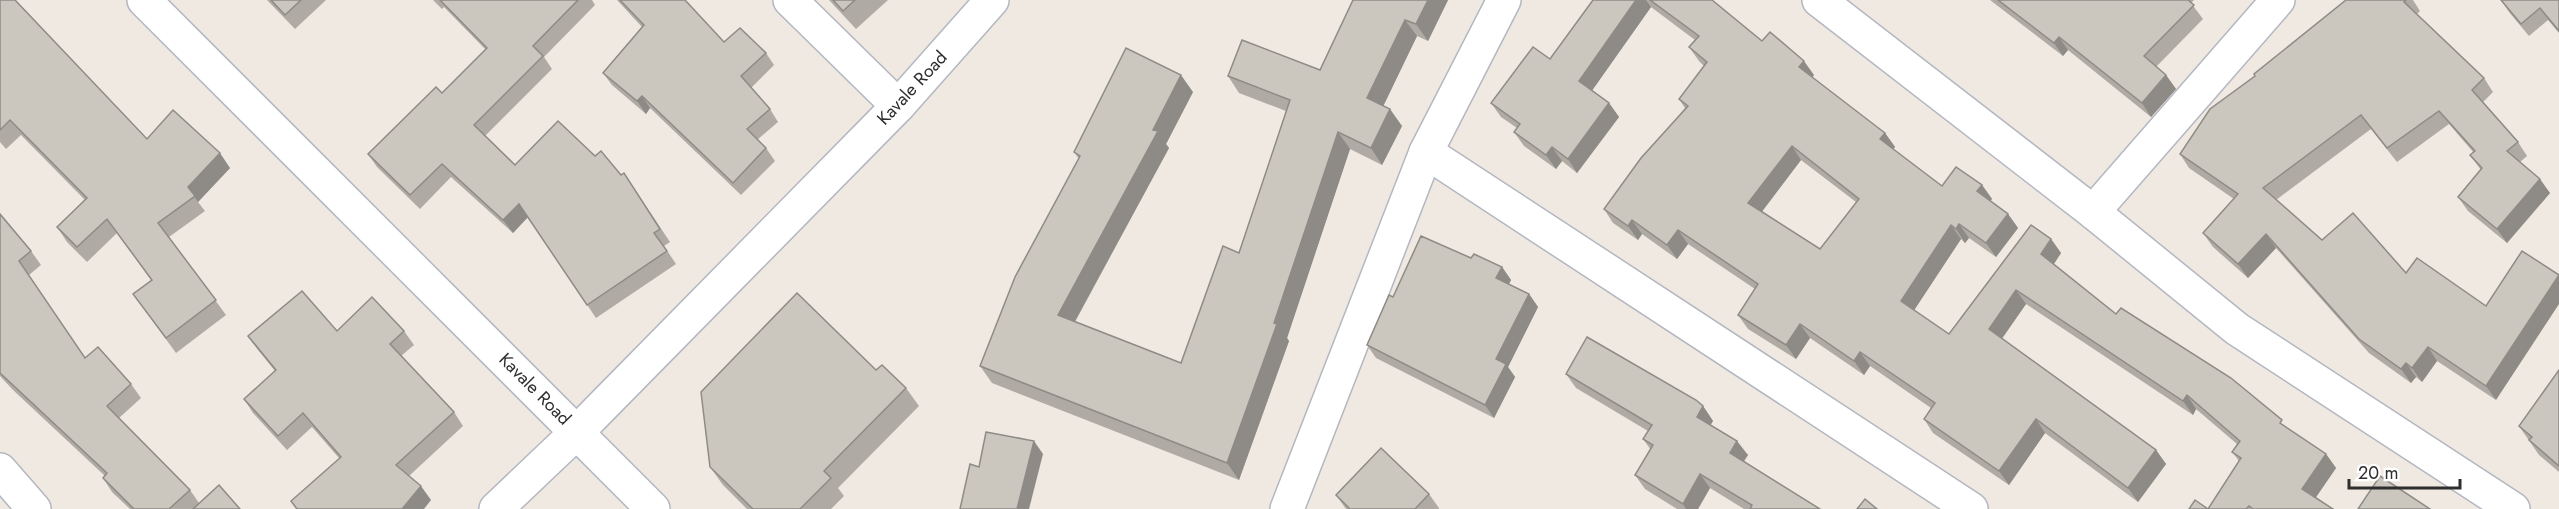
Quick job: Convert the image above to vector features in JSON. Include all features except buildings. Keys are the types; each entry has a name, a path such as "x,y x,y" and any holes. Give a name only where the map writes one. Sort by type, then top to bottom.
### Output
{"street":[{"name":"Kavale Road","path":"144,0 577,432 898,106 992,0"},
{"path":"790,0 898,106"},
{"path":"1287,509 1426,152 1504,0"},
{"path":"1819,0 2093,212 2237,329 2513,509"},
{"path":"2093,212 2278,0"},
{"path":"1426,152 1971,509"},
{"path":"496,509 577,432 653,509"},
{"path":"0,470 34,509"}]}
